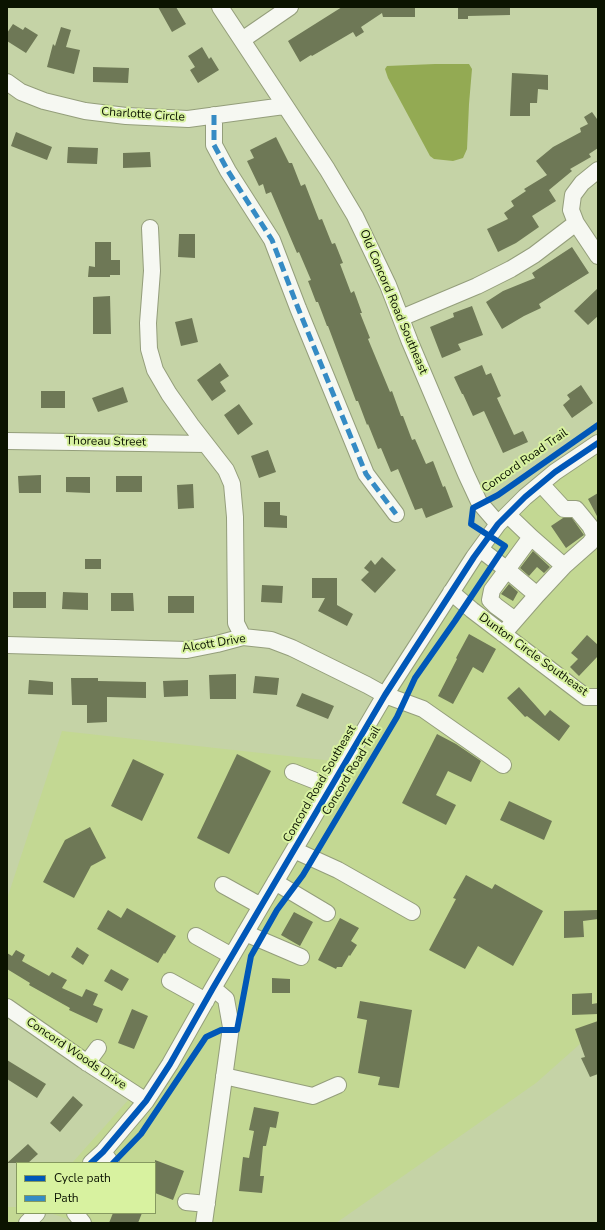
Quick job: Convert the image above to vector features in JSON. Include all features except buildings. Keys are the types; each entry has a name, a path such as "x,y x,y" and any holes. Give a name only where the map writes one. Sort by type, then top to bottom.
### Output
{"street":[{"name":"Old Concord Road Southeast","path":"220,7 327,169 355,216 388,285 416,357 479,502 503,520 531,537 564,566"},
{"path":"242,40 290,7"},
{"name":"Charlotte Circle","path":"7,82 21,92 38,98 85,111 126,116 188,119 284,106"},
{"path":"214,115 214,145 228,171 272,240 366,474 396,514"},
{"path":"598,170 582,183 573,195 571,210 576,223 598,256"},
{"path":"401,318 477,286 511,269 534,255 576,223"},
{"path":"150,228 152,271 148,323 149,349 155,370 169,394 191,426 226,470 232,484 235,517 236,623 244,636"},
{"name":"Thoreau Street","path":"7,441 206,444"},
{"name":"Concord Road Southeast","path":"94,1162 107,1158 170,1064 385,695 480,549 503,520 526,497 555,472 598,443"},
{"path":"504,634 536,595 564,566 590,543 595,536 590,526 576,509 564,509 541,484"},
{"path":"515,620 490,600 492,590 531,537"},
{"path":"480,549 536,595"},
{"name":"Dunton Circle Southeast","path":"451,592 472,610 586,697 598,697"},
{"name":"Alcott Drive","path":"7,645 188,650 217,644 244,636 271,640 292,648 385,695 423,710 503,764"},
{"path":"294,772 331,787"},
{"path":"294,850 338,870 412,912"},
{"path":"275,882 327,913"},
{"path":"223,885 261,906"},
{"path":"245,933 301,957"},
{"path":"196,936 232,956"},
{"path":"170,981 226,999 231,1027 204,1223"},
{"name":"Concord Woods Drive","path":"7,1007 87,1063 120,1077 146,1101"},
{"path":"87,1063 98,1048"},
{"path":"224,1076 313,1096 338,1085"},
{"path":"186,1202 207,1204"},
{"path":"27,1223 36,1214"},
{"path":"76,1214 83,1223"}],"shaded area":[{"path":"469,64 472,69 467,149 463,158 453,161 434,159 430,156 388,78 385,69 387,66"},
{"path":"598,441 598,1028 536,1083 336,1223 79,1223 53,1214 156,1214 156,1162 73,1162 130,1098 7,1008 7,899 62,731 351,763 494,513"},
{"path":"7,1207 16,1207 16,1214 26,1214 16,1223 7,1223"}],"marked path":[{"path":"214,115 214,145 228,171 272,240 298,308 366,474 396,514"}],"cycle path":[{"name":"Concord Road Trail","path":"114,1162 141,1134 206,1037 221,1030 237,1030 251,956 277,910 303,875 397,717 415,678 505,546 471,524 473,508 498,495 598,425"},
{"name":"Concord Road Trail","path":"92,1162 103,1152 146,1101 170,1064 385,695 474,557 498,524 525,497 555,472 598,443"}]}
